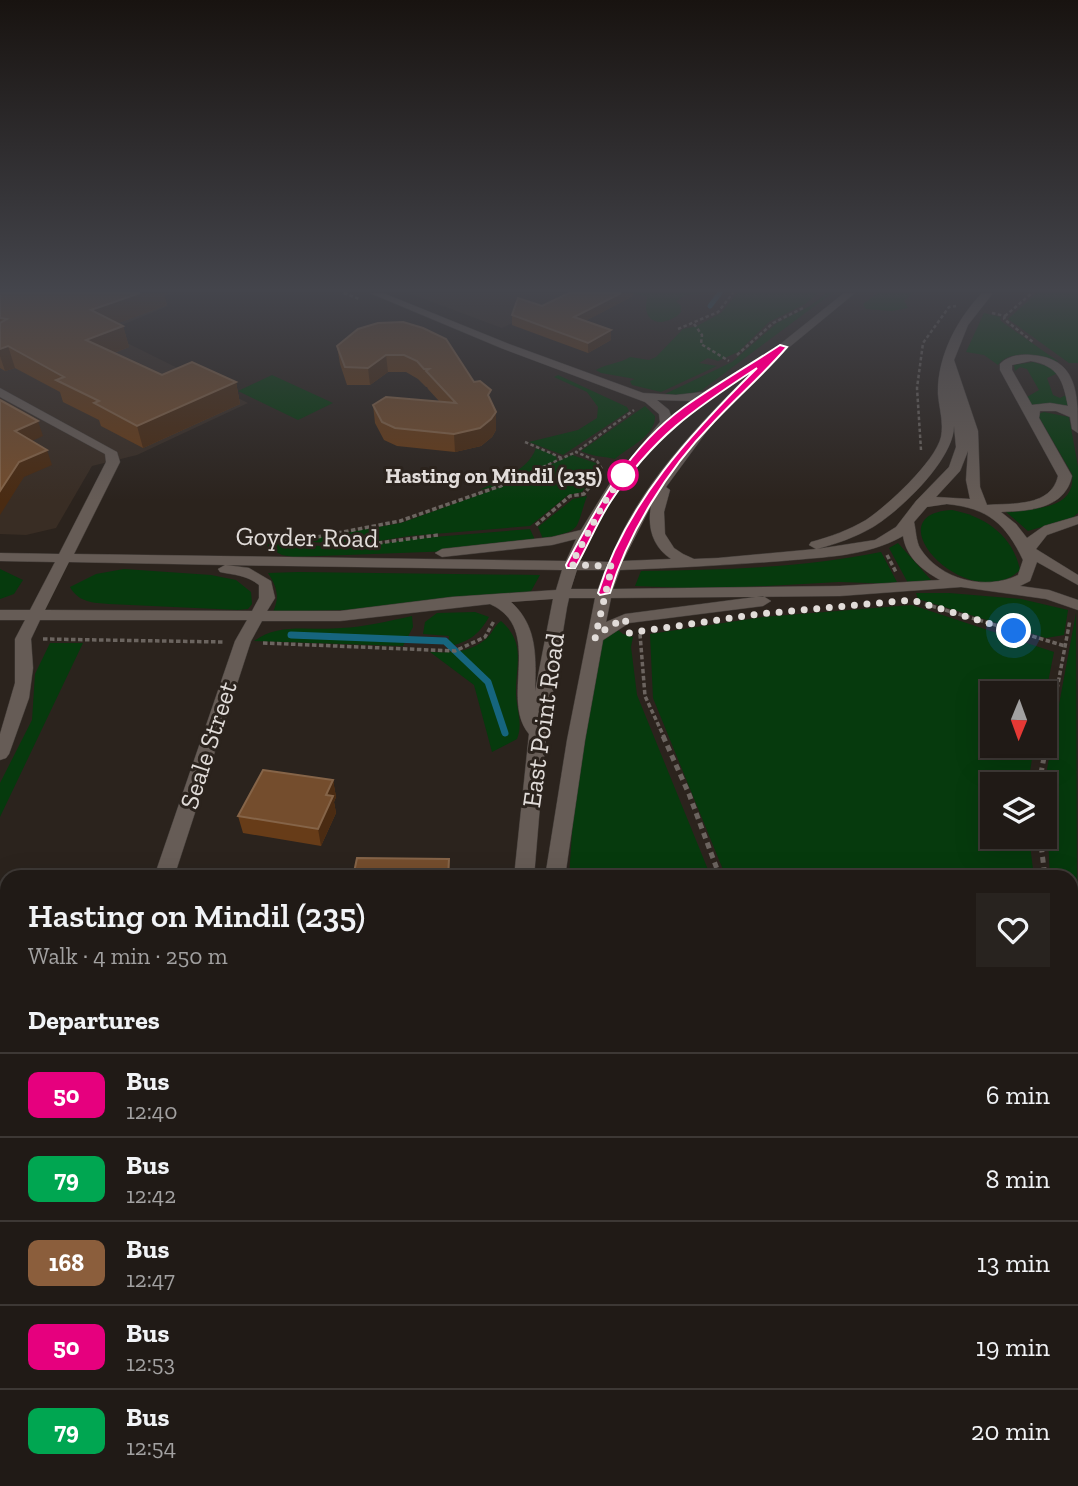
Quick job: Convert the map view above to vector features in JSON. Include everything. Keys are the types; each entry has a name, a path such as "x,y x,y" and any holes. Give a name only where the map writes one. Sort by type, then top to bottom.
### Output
{"street":[{"path":"551,362 649,399 663,409 666,422 657,436"},
{"name":"East Point Road","path":"525,870 536,740 546,672 562,594 571,565 616,485 657,436 687,410 759,362"},
{"path":"694,563 667,550 656,528 656,507 678,458 706,424 768,362"},
{"path":"918,506 929,501 947,500 984,507 1050,499 1064,486 1062,468 1006,370 1008,362"},
{"path":"1050,362 1060,367 1067,376 1077,422"},
{"path":"766,557 830,553 880,543 902,530 918,506 951,475 962,454 964,438 949,363"},
{"path":"949,363 973,436 975,454 972,484 984,507 1011,526 1030,550 1078,581"},
{"path":"766,557 835,540 873,521 930,466 944,448 948,435 944,385 949,363"},
{"path":"624,388 676,399 711,393"},
{"path":"0,392 111,452 113,463 23,639 21,695 16,721 0,754"},
{"path":"1033,418 1033,409 1047,406 1068,410 1077,422"},
{"name":"East Point Road","path":"556,870 576,740 604,593 612,566 641,510 678,458"},
{"path":"1007,589 1023,584 1033,575 1035,568 1030,550 1032,539 1040,532 1078,520"},
{"path":"907,521 911,540 925,561 960,583"},
{"path":"295,562 488,550 563,539 588,532"},
{"name":"Goyder Road","path":"0,557 612,566 766,557"},
{"name":"Seale Street","path":"100,558 244,571 261,579 268,591 264,604 243,641 166,870"},
{"path":"0,615 340,616 490,598 562,594 839,591 960,583 984,588 1035,592 1076,604"},
{"path":"595,638 608,627 625,619 839,591"},
{"path":"490,598 510,610 522,627 528,652 528,706 536,740"}],"path":[{"path":"920,362 916,388 921,455"},
{"path":"525,442 563,458"},
{"path":"264,542 292,541 400,522 496,488 576,452"},
{"path":"366,545 409,537 444,535"},
{"path":"292,541 316,544"},
{"path":"912,600 1065,646"},
{"path":"1041,772 1065,646 1076,604"},
{"path":"454,651 485,637 496,619"},
{"path":"625,619 629,633 653,630"},
{"path":"639,632 645,696 689,794 717,870"},
{"path":"1042,849 1044,870"}],"shaded area":[{"path":"0,362 166,362 248,403 137,455 92,466 56,528 26,535 0,534"}],"green space":[{"path":"617,362 700,362 717,366 661,392 632,385 630,381 635,379 596,370"},
{"path":"731,362 739,362 702,390 684,396 665,394"},
{"path":"1034,362 1058,373 1047,378 1053,395 1060,398 1066,395 1069,407 1031,405 1027,397 1039,390 1027,369 1020,367 1015,371 1014,365"},
{"path":"272,375 333,403 298,420 238,391"},
{"path":"558,375 627,407 629,411 563,455 529,442 578,430 597,418 598,407 587,392 554,377"},
{"path":"645,406 655,416 651,429 615,459 581,451"},
{"path":"1044,412 1069,417 1078,467 1078,513 1072,518 1028,531 1005,511 1050,506 1067,495 1072,486 1072,474 1039,417 1038,414"},
{"path":"536,448 556,456 557,460 495,487 479,490 520,469"},
{"path":"572,455 596,463 597,470 582,492 568,495 530,526 409,536 354,545 298,541 401,523 498,488"},
{"path":"587,496 575,528 543,539 538,527 573,499"},
{"path":"952,510 976,517 996,530 1011,547 1020,570 999,581 977,581 955,573 937,560 924,543 921,528 929,516"},
{"path":"530,529 536,542 453,551 293,557 267,547 269,543 355,548 410,539"},
{"path":"898,543 931,580 908,583 889,548"},
{"path":"881,552 898,584 839,582 709,589 635,586 641,571 792,565"},
{"path":"0,569 23,580 14,594 0,599"},
{"path":"124,569 211,575 236,580 251,592 252,604 248,609 238,610 103,604 82,599 70,587 96,574"},
{"path":"268,573 540,575 530,593 378,609 273,612 276,592"},
{"path":"916,593 1021,599 1068,610 1064,635 1046,638 918,599"},
{"path":"912,605 1054,652 1048,681 980,681 980,758 1032,758 1030,772 980,772 980,849 1030,849 1033,870 723,870 653,698 650,634 763,617"},
{"path":"475,612 489,617 477,633 462,642 448,647 449,636 423,634 425,622 437,613"},
{"path":"1076,613 1077,870 1050,870 1049,849 1057,849 1057,772 1046,772 1049,758 1057,758 1057,715"},
{"path":"412,616 413,627 403,646 254,641 274,631 285,629 350,627"},
{"path":"501,621 514,638 517,647 516,695 520,728 517,739 492,752 474,685 430,652 452,652 473,647 486,639"},
{"path":"614,627 633,637 631,647 637,695 708,870 569,870 574,804 601,641"},
{"path":"50,643 83,643 0,817 0,783 32,720 35,674"}],"building":[{"path":"38,362 135,362 162,375 193,362 236,382 137,426 94,403 99,401 56,380 64,377"},
{"path":"343,362 376,362 368,368 345,367"},
{"path":"418,362 461,362 474,382 480,381 491,390 488,395 496,412 480,428 454,434 395,428 382,422 373,405 386,397 456,403 426,371 429,369 424,369"},
{"path":"0,400 38,421 15,431 47,450 19,462 0,491"},
{"path":"263,770 333,780 326,795 333,796 318,829 238,816"},
{"path":"357,858 449,859 448,870 354,870"}],"waterway":[{"path":"291,635 445,641 488,682 505,733"}],"bus line":[{"name":"50","path":"571,565 604,503 629,467 657,436 702,398 759,362"},
{"name":"50","path":"604,593 612,566 641,510 690,442 767,362"}],"place":[{"name":"Hasting on Mindil (235)","path":"623,475"}],"route":[{"path":"623,475 629,467 604,503 571,565 612,566 595,638 608,627 625,619 629,633 759,614 912,600 1014,631"}]}
